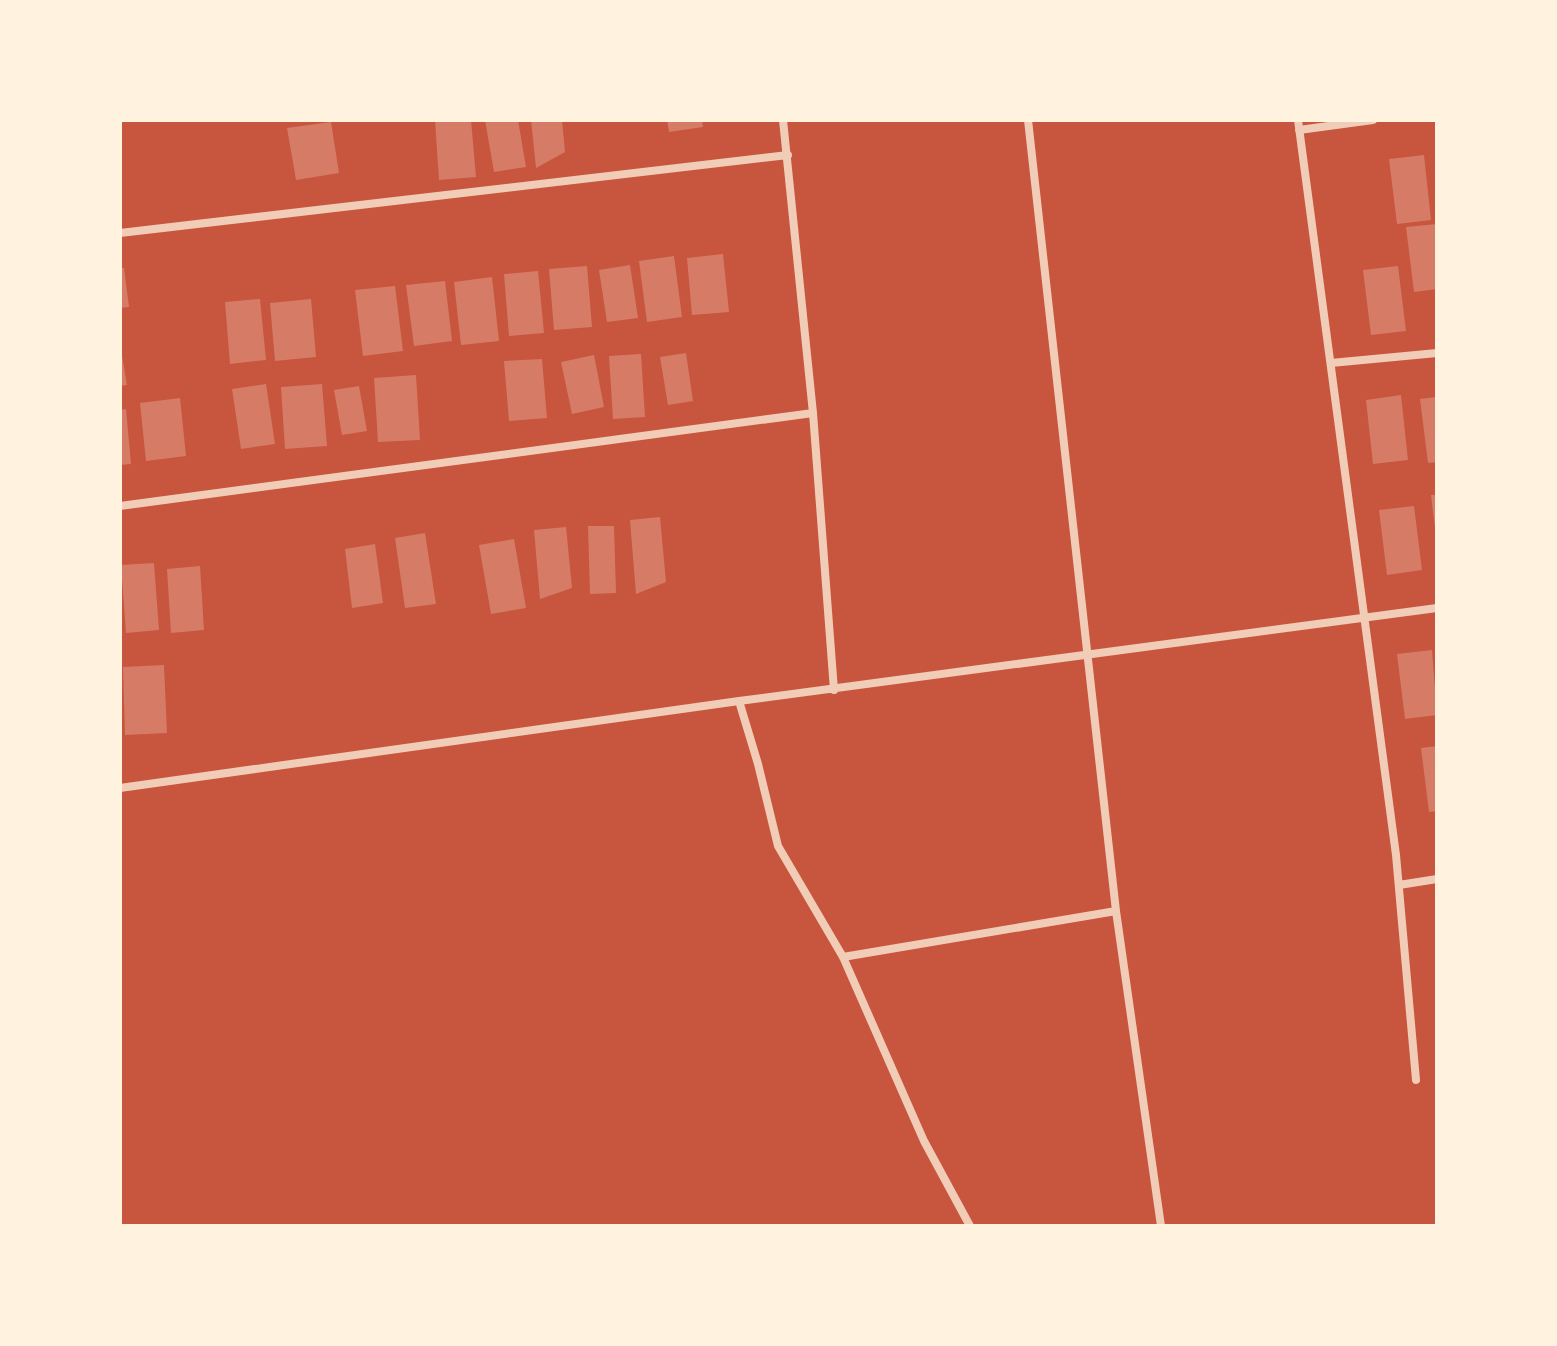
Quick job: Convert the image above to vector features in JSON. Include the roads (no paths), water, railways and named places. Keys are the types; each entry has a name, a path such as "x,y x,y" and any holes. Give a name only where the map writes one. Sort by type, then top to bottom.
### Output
{"street":[{"path":"783,120 813,413 834,690"},
{"path":"1028,120 1116,911 1161,1226"},
{"path":"1373,120 1299,125 1399,885 1416,1080"},
{"path":"120,233 788,155"},
{"path":"1331,363 1437,353"},
{"path":"120,506 813,413"},
{"path":"120,788 1437,608"},
{"path":"739,701 778,846 843,957 924,1141 970,1226"},
{"path":"1399,885 1437,879"},
{"path":"843,957 1116,911"}]}
